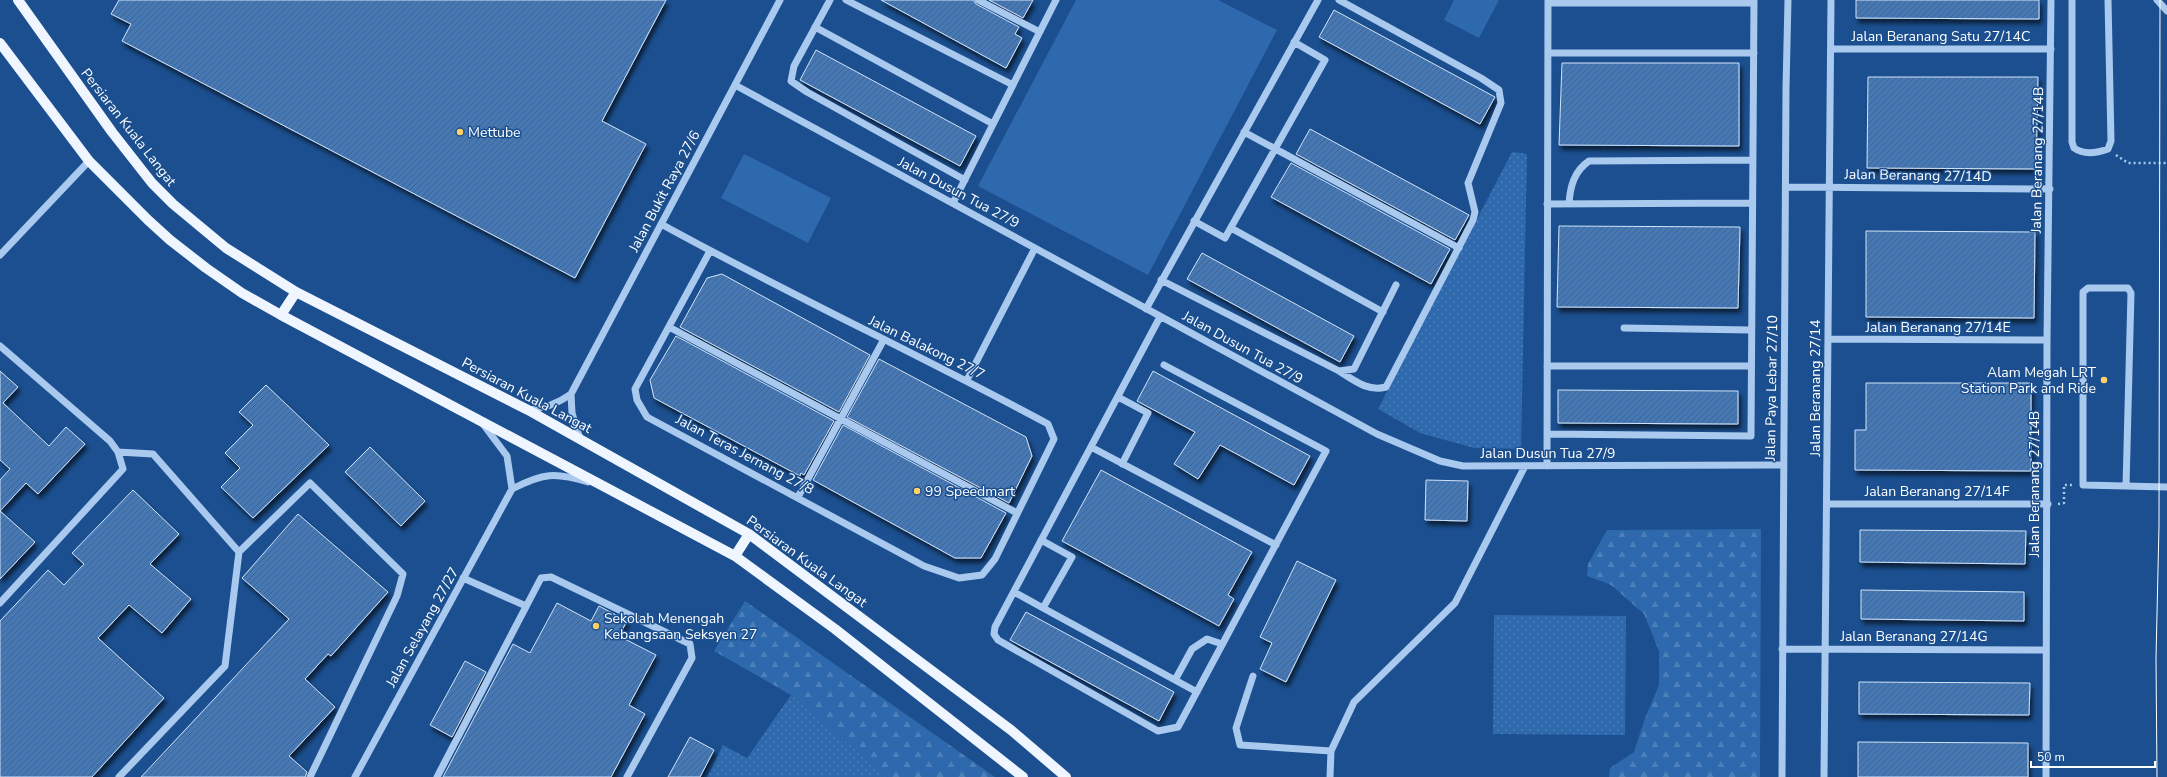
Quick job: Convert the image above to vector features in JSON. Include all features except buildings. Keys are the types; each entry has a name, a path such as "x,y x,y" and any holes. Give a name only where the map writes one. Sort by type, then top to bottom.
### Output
{"main road":[{"name":"Persiaran Kuala Langat","path":"18,0 112,132 152,183 173,204 226,248 296,292 528,410 749,534 1011,730 1066,777"},
{"path":"0,43 89,161 170,240 242,294 600,486 735,556 835,629 1023,777"},
{"path":"280,315 296,292"},
{"path":"735,556 749,534"}],"street":[{"name":"Jalan Bukit Raya 27/6","path":"528,410 546,408 559,403 571,394 780,0"},
{"path":"830,0 794,66 791,81 807,92 965,180"},
{"path":"846,0 1012,85"},
{"path":"978,0 1040,32"},
{"path":"953,203 1056,0"},
{"path":"1146,309 1318,0"},
{"path":"1162,280 1339,371 1368,389 1376,390 1386,388 1473,220 1475,212 1468,183 1501,103 1499,90 1339,0"},
{"name":"Jalan Paya Lebar 27/10","path":"1782,777 1788,0"},
{"name":"Jalan Beranang 27/14","path":"1824,777 1831,0"},
{"name":"Jalan Beranang 27/14B","path":"2046,777 2048,504 2047,340 2050,189 2051,0"},
{"path":"2072,0 2072,142 2074,148 2080,152 2100,152 2108,149 2111,141 2108,0"},
{"path":"2157,0 2167,11"},
{"path":"1547,434 1751,436 1754,2 1548,1 1548,204 1547,366 1547,434 1547,466"},
{"path":"815,27 993,124"},
{"path":"1194,221 1225,238 1325,60 1294,42"},
{"name":"Jalan Beranang Satu 27/14C","path":"1831,49 2051,49"},
{"path":"1548,53 1754,54"},
{"name":"Jalan Dusun Tua 27/9","path":"735,85 1377,434 1440,461 1463,466 1784,465"},
{"path":"1244,132 1458,248"},
{"path":"1569,204 1574,179 1582,166 1590,161 1752,160"},
{"path":"0,255 89,161"},
{"name":"Jalan Beranang 27/14D","path":"1786,187 2050,189"},
{"path":"1548,204 1752,203"},
{"name":"Jalan Balakong 27/7","path":"661,224 884,341 967,380 1048,424 1054,439 994,559"},
{"path":"1230,228 1382,312"},
{"path":"967,380 1035,248"},
{"name":"Jalan Teras Jernang 27/8","path":"710,251 635,389 637,400 648,417 924,566 940,573 959,578 982,575 994,559"},
{"path":"1339,371 1354,369 1396,286"},
{"path":"2126,486 2131,294 2128,288 2088,288 2083,292 2083,485 2167,487"},
{"path":"1160,316 995,627 994,634 998,640 1158,731 1178,727 1326,451 1164,366"},
{"path":"669,327 1017,513"},
{"path":"1624,328 1751,330"},
{"name":"Jalan Beranang 27/14E","path":"1828,339 2047,340"},
{"path":"798,497 884,341"},
{"path":"0,346 110,441 118,452 123,469 0,603"},
{"path":"1547,366 1751,366"},
{"path":"571,394 572,413 580,439"},
{"path":"1118,397 1148,413 1122,464"},
{"path":"482,422 507,456 512,489 533,478 547,474 577,478 600,486"},
{"path":"1091,447 1276,545"},
{"path":"118,452 153,454 239,552"},
{"path":"1330,777 1331,751 1354,702 1455,603 1525,466"},
{"path":"119,777 225,666 239,552 310,483 403,574 397,596 310,777"},
{"name":"Jalan Selayang 27/27","path":"355,777 512,489"},
{"name":"Jalan Beranang 27/14F","path":"1827,504 2048,504"},
{"path":"1041,540 1072,557 1044,608"},
{"path":"437,777 541,578 551,577 690,644 692,658 627,777"},
{"path":"463,578 526,606"},
{"path":"1014,592 1197,692"},
{"path":"1175,680 1192,649 1207,639 1222,644"},
{"name":"Jalan Beranang 27/14G","path":"1782,649 2046,650"},
{"path":"1254,676 1236,728 1240,745 1331,751"}],"path":[{"path":"2108,149 2128,163 2167,163"},
{"path":"2048,504 2064,504 2064,485 2083,485"}],"green space":[{"path":"1076,0 1218,0 1277,30 1148,275 978,186"},
{"path":"1454,0 1499,0 1479,38 1444,20"},
{"path":"1512,152 1527,154 1521,449 1474,448 1420,433 1378,409"},
{"path":"744,154 831,198 808,243 721,198"},
{"path":"1761,529 1760,777 1609,777 1610,768 1634,752 1645,718 1659,685 1659,651 1644,614 1611,585 1587,576 1588,564 1607,530"},
{"path":"745,601 995,777 888,777 791,695 714,651"},
{"path":"1494,615 1626,616 1625,735 1493,734"},
{"path":"791,695 888,777 707,777 723,745 747,758"}],"tram line":[{"path":"2157,777 2156,658 2159,526 2160,0"}],"place":[{"name":"Mettube","path":"460,132"},
{"name":"Alam Megah LRT Station Park and Ride","path":"2104,380"},
{"name":"99 Speedmart","path":"917,491"},
{"name":"Sekolah Menengah Kebangsaan Seksyen 27","path":"596,626"}]}
